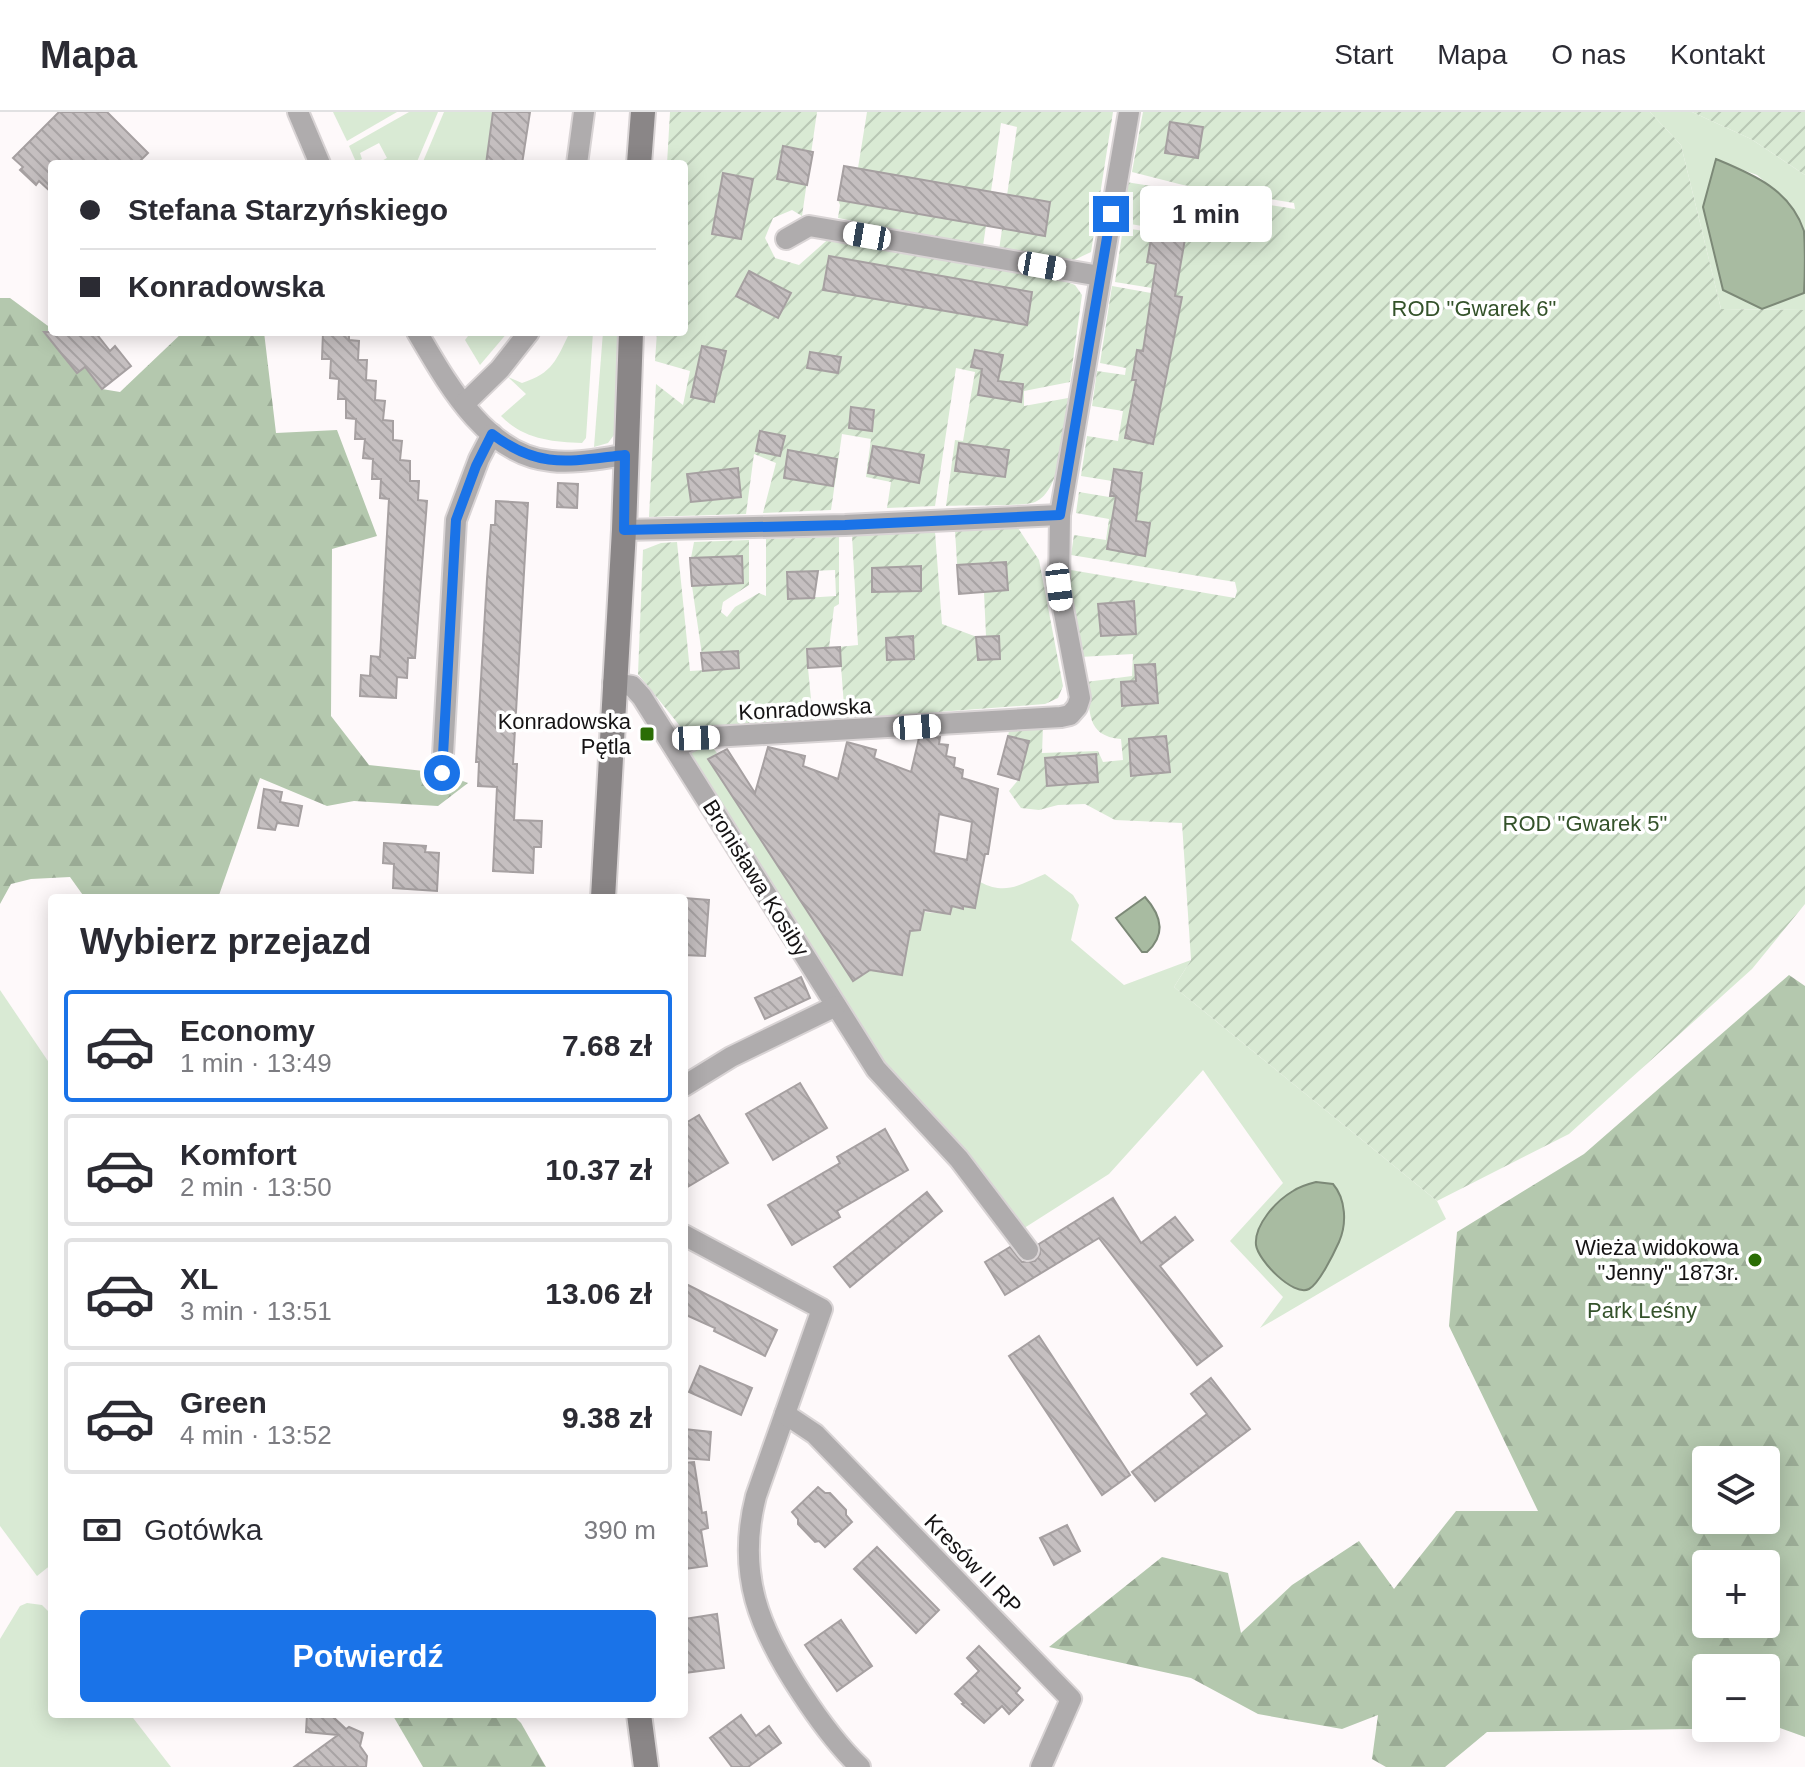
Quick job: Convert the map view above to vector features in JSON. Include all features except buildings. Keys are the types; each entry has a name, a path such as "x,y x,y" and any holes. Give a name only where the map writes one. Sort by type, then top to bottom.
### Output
{"street":[{"path":"298,112 318,160"},
{"path":"578,160 584,112"},
{"path":"639,160 643,112"},
{"name":"Konradowska","path":"675,748 696,738 1070,715 1077,707 1080,698 1059,587 1060,515 1129,112"},
{"path":"786,239 809,226 1100,276"},
{"path":"420,336 464,404 509,447 550,461 625,455"},
{"path":"464,404 500,369 526,336"},
{"path":"603,894 624,530 631,336"},
{"path":"442,773 456,520 476,466 492,434"},
{"path":"624,530 845,525 1060,515"},
{"name":"Bronisława Kosiby","path":"613,683 632,686 675,748 876,1069 959,1159 1028,1250"},
{"path":"688,1084 731,1057 836,1006"},
{"path":"688,1237 822,1309 770,1452 749,1523 747,1553 755,1605 767,1636 786,1670 842,1750 860,1767"},
{"name":"Kresów II RP","path":"785,1414 815,1434 1071,1699 1041,1767"},
{"path":"640,1718 646,1767"}],"green space":[{"path":"333,112 397,112 347,141"},
{"path":"409,112 438,112 418,160 383,160 387,158 379,143 360,153 362,159 355,160 349,146"},
{"path":"444,112 493,112 487,160 424,160"},
{"path":"670,112 817,112 802,216 792,210 773,218 765,238 775,258 799,265 833,235 1058,278 1075,285 1082,295 1070,382 1024,391 1024,406 1068,398 1057,471 1044,495 1028,504 946,506 955,440 963,441 975,372 956,368 935,506 887,508 891,482 866,477 871,439 842,434 831,510 763,513 776,463 754,454 746,514 649,517 656,384 683,405 690,371 655,361 657,336 688,336 688,160 667,160","holes":["723,174 752,179 741,239 712,234","749,271 791,294 778,318 736,296","1002,287 1032,292 1027,325 997,320","703,346 726,352 714,402 691,397","959,444 1008,450 1005,477 955,471","873,446 924,455 919,482 868,473","789,450 837,459 832,486 784,477","687,474 740,497 691,502"]},
{"path":"867,112 1113,112 1091,252 1072,261 999,250 1017,127 1001,123 983,246 838,218 838,200 858,168"},
{"path":"1143,112 1650,112 1681,145 1721,309 1805,310 1805,904 1752,969 1569,1134 1437,1201 1174,987 1191,960 1182,823 1115,820 1085,804 1058,805 1039,810 1021,808 1009,791 1019,779 1029,742 1008,736 1009,731 1018,724 1043,726 1042,753 1098,751 1103,762 1123,760 1121,739 1109,737 1095,727 1086,682 1132,676 1133,654 1080,657 1065,569 1235,598 1237,591 1235,582 1071,555 1074,535 1106,540 1109,519 1076,513 1079,492 1109,497 1112,481 1081,476 1087,436 1118,441 1123,411 1092,406 1097,371 1125,375 1126,368 1100,363 1112,286 1151,293 1152,288 1115,282 1123,228 1168,234 1171,231 1119,222 1126,182 1295,209 1294,203 1183,185 1132,172","holes":["1152,234 1184,239 1180,268 1147,262","1137,351 1170,355 1166,385 1132,380","1131,408 1159,414 1154,443 1125,438","1113,517 1150,524 1145,556 1107,549","1134,601 1136,634 1102,636 1099,604","1155,664 1158,703 1122,705 1121,682 1136,681 1135,665","1166,736 1170,772 1131,775 1129,739","1095,754 1097,782 1047,786 1045,758"]},
{"path":"1650,112 1692,112 1751,139 1805,175 1805,232 1789,202 1757,175 1716,160 1703,207 1723,290 1762,309 1804,293 1805,260 1805,310 1721,309 1681,145"},
{"path":"1692,112 1805,112 1805,175 1751,139"},
{"path":"0,298 10,298 48,326 48,336 77,373 85,367 102,389 120,392 179,336 264,336 276,433 337,430 377,536 332,549 331,716 369,765 442,773 468,783 438,806 354,801 327,806 260,778 219,894 82,894 70,877 31,879 11,884 0,904"},
{"path":"468,336 505,336 480,365 465,340"},
{"path":"568,336 593,336 586,438 582,443 549,440 528,434 501,416 526,394 508,377 522,383 541,375 557,358"},
{"path":"603,336 622,336 617,431 608,443 594,447"},
{"path":"1018,528 1039,560 1063,686 1058,698 1045,704 845,719 841,666 808,668 813,720 684,731 638,674 643,550 661,543 677,542 690,671 739,668 738,651 702,655 692,586 743,583 741,556 691,558 694,542 749,540 749,585 723,602 721,612 727,617 735,607 759,593 766,596 766,539 839,537 839,604 834,607 829,648 858,645 852,535 935,532 942,624 977,637 986,636 984,592 959,594 955,531","holes":["920,567 921,591 873,592 872,568","835,570 836,596 789,599 788,572"]},
{"path":"711,746 717,753 709,759 853,981 870,970 902,975 910,931 920,930 924,912 950,914 952,905 980,882 1006,888 1045,874 1073,895 1079,905 1071,940 1124,985 1191,960 1174,987 1437,1201 1446,1219 1260,1328 1283,1297 1230,1241 1283,1183 1203,1070 1109,1174 1018,1232 878,1066 688,754 696,747"},
{"name":"Park Leśny","path":"1789,975 1805,986 1805,1737 1780,1728 1780,1654 1692,1654 1692,1729 1487,1732 1445,1767 1386,1767 1372,1759 1378,1715 1342,1729 1258,1714 1191,1678 1049,1647 1162,1557 1228,1573 1241,1633 1292,1585 1359,1541 1394,1589 1456,1511 1538,1511 1449,1326 1457,1232 1584,1154"},
{"path":"0,990 48,1061 48,1567 37,1576 0,1526"},
{"path":"27,1603 42,1605 48,1611 48,1718 133,1718 171,1767 0,1767 0,1639 20,1606"},
{"path":"394,1718 516,1718 546,1767 423,1767"}],"shaded area":[{"path":"1716,159 1768,185 1798,216 1804,231 1804,293 1762,309 1723,290 1703,207"},
{"path":"1145,897 1160,924 1153,945 1147,952 1142,952 1116,918"},
{"path":"1316,1182 1333,1184 1337,1190 1343,1204 1343,1227 1322,1275 1309,1289 1302,1290 1286,1283 1269,1268 1258,1252 1256,1237 1267,1214 1280,1201 1295,1190"}],"place":[{"name":"Konradowska Pętla","path":"647,734"},
{"name":"Wieża widokowa \"Jenny\" 1873r.","path":"1755,1260"}],"route":[{"path":"442,773 456,520 481,453 492,434 509,447 550,461 625,455 624,530 845,525 1060,515 1111,214"}],"park label":[{"name":"ROD \"Gwarek 6\"","path":"1474,308"},
{"name":"ROD \"Gwarek 5\"","path":"1585,823"}]}
